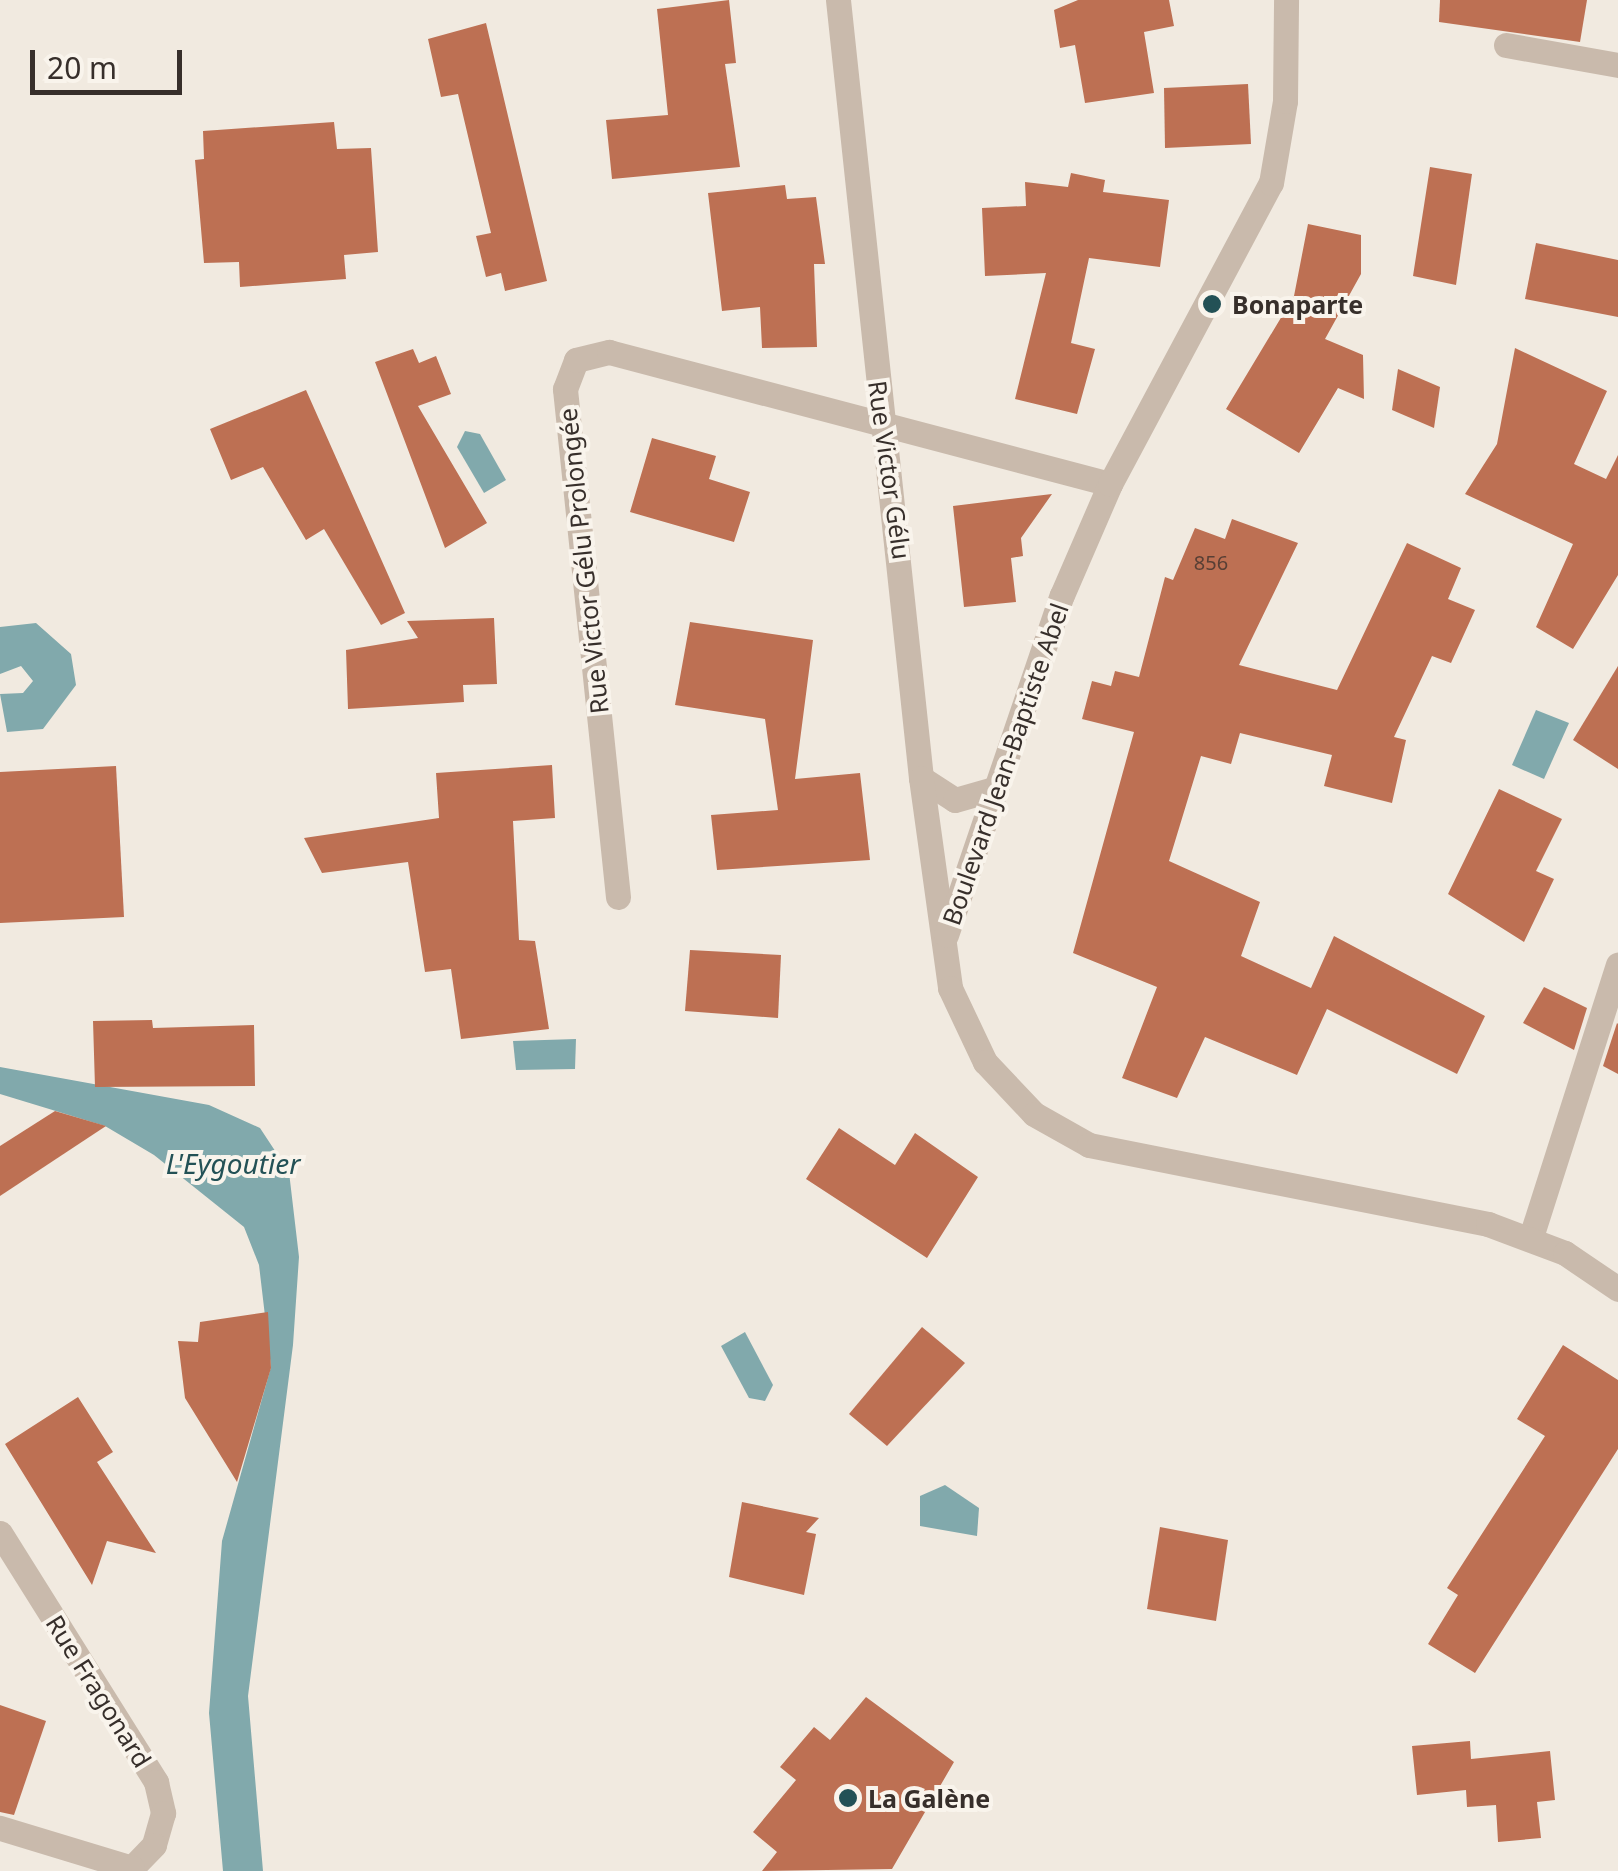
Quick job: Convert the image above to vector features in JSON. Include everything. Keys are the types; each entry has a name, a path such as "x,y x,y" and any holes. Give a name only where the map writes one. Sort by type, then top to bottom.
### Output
{"street":[{"name":"Rue Victor Gélu","path":"838,0 888,423 921,778 944,940"},
{"name":"Boulevard Jean-Baptiste Abel","path":"1286,0 1285,101 1270,183 1110,484 994,789 944,940 950,988 985,1062 1063,1132 1144,1160 1531,1238 1618,1289"},
{"path":"1506,45 1618,64"},
{"name":"Rue Victor Gélu Prolongée","path":"618,897 570,369 585,353 609,352 1110,484"},
{"path":"921,778 955,800 994,789"},
{"path":"1531,1238 1618,965"},
{"name":"Rue Fragonard","path":"0,1533 156,1782 162,1822 147,1856 121,1868 0,1828"}],"water":[{"path":"465,431 480,434 506,480 484,493 457,447"},
{"path":"36,623 71,654 76,685 43,729 7,732 0,694 23,693 33,681 21,666 0,674 0,627"},
{"path":"1536,710 1569,723 1544,779 1512,765"},
{"path":"576,1039 575,1069 516,1070 513,1041"},
{"name":"L'Eygoutier","path":"0,1067 209,1105 260,1128 289,1172 299,1257 293,1345 248,1696 263,1871 223,1871 209,1713 222,1541 271,1367 259,1265 244,1227 154,1155 105,1126 0,1094"},
{"path":"745,1332 773,1385 765,1401 749,1398 721,1346"},
{"path":"945,1485 979,1508 977,1536 920,1526 920,1496"}],"building":[{"path":"729,0 736,63 725,64 740,167 612,179 606,120 668,115 657,9"},
{"path":"1078,0 1169,0 1174,26 1144,32 1154,93 1085,103 1075,45 1060,48 1054,10"},
{"path":"1440,0 1587,0 1580,42 1439,22"},
{"path":"486,23 547,281 505,291 501,273 486,277 476,236 491,233 458,94 441,97 428,39"},
{"path":"1248,84 1251,144 1165,148 1164,88"},
{"path":"334,122 337,149 371,148 378,252 344,255 346,279 240,287 239,262 204,263 195,160 204,159 203,131"},
{"path":"1430,167 1472,174 1456,285 1413,276"},
{"path":"1071,173 1105,180 1103,192 1169,200 1160,267 1089,258 1071,343 1095,349 1077,414 1015,399 1046,273 985,276 982,208 1026,206 1025,182 1068,187"},
{"path":"785,185 787,199 816,197 825,264 814,264 817,347 762,348 760,307 722,311 708,193"},
{"path":"1308,224 1361,235 1361,274 1325,339 1363,355 1364,399 1338,388 1299,453 1226,409 1294,296"},
{"path":"1536,243 1618,260 1618,317 1525,299"},
{"path":"1515,348 1607,391 1574,464 1606,479 1618,455 1618,575 1573,649 1536,627 1573,544 1465,494 1497,444"},
{"path":"413,349 419,363 436,356 451,394 418,406 487,523 445,548 375,362"},
{"path":"1398,369 1440,387 1434,428 1392,410"},
{"path":"306,390 405,613 381,625 324,529 306,540 263,467 231,480 210,429"},
{"path":"652,438 716,456 709,479 750,492 734,542 630,512"},
{"path":"1052,494 1021,538 1023,556 1011,558 1016,602 964,607 953,506"},
{"path":"1232,519 1298,543 1239,665 1337,690 1407,543 1461,568 1448,599 1475,610 1451,663 1432,656 1394,737 1406,740 1392,803 1324,786 1332,755 1240,733 1231,764 1201,756 1169,861 1260,902 1241,956 1311,988 1334,936 1485,1016 1457,1074 1327,1009 1297,1075 1205,1037 1177,1098 1122,1078 1157,987 1073,953 1134,732 1082,719 1092,681 1111,686 1115,671 1139,677 1165,577 1173,580 1195,528 1225,539"},
{"path":"494,618 497,684 463,685 464,702 348,709 346,650 418,638 407,621"},
{"path":"690,622 813,640 795,779 860,773 870,860 717,870 711,815 778,810 765,719 675,705"},
{"path":"1618,666 1618,769 1573,740"},
{"path":"552,765 555,818 513,821 519,940 535,941 549,1029 461,1039 451,969 425,972 408,862 322,873 304,838 439,818 436,773"},
{"path":"116,766 124,917 0,923 0,772"},
{"path":"1499,789 1562,819 1536,871 1554,879 1524,942 1448,894"},
{"path":"690,950 781,955 778,1018 685,1011"},
{"path":"1544,987 1587,1008 1574,1050 1523,1023"},
{"path":"152,1020 153,1028 254,1025 255,1086 95,1087 93,1021"},
{"path":"1618,1024 1618,1074 1603,1066"},
{"path":"55,1111 106,1126 0,1196 0,1146"},
{"path":"839,1128 895,1165 915,1133 978,1177 927,1258 806,1179"},
{"path":"268,1312 271,1368 237,1482 185,1398 178,1341 198,1342 200,1322"},
{"path":"922,1327 965,1363 887,1446 849,1414"},
{"path":"1563,1345 1618,1380 1618,1449 1475,1673 1428,1644 1458,1595 1447,1588 1545,1436 1517,1419"},
{"path":"78,1397 113,1452 97,1462 156,1553 107,1541 92,1585 5,1444"},
{"path":"742,1502 819,1518 806,1532 816,1534 804,1595 729,1577"},
{"path":"1160,1527 1228,1540 1216,1621 1147,1609"},
{"name":"La Galène","path":"866,1697 954,1762 892,1869 762,1871 777,1852 753,1832 796,1780 780,1767 814,1727 830,1740"},
{"path":"0,1705 46,1721 14,1815 0,1812"},
{"path":"1470,1741 1471,1759 1550,1751 1555,1800 1537,1802 1541,1838 1498,1842 1496,1805 1467,1807 1466,1790 1417,1795 1412,1746"}],"place":[{"name":"Bonaparte","path":"1212,304"},
{"name":"La Galène","path":"848,1798"}]}
